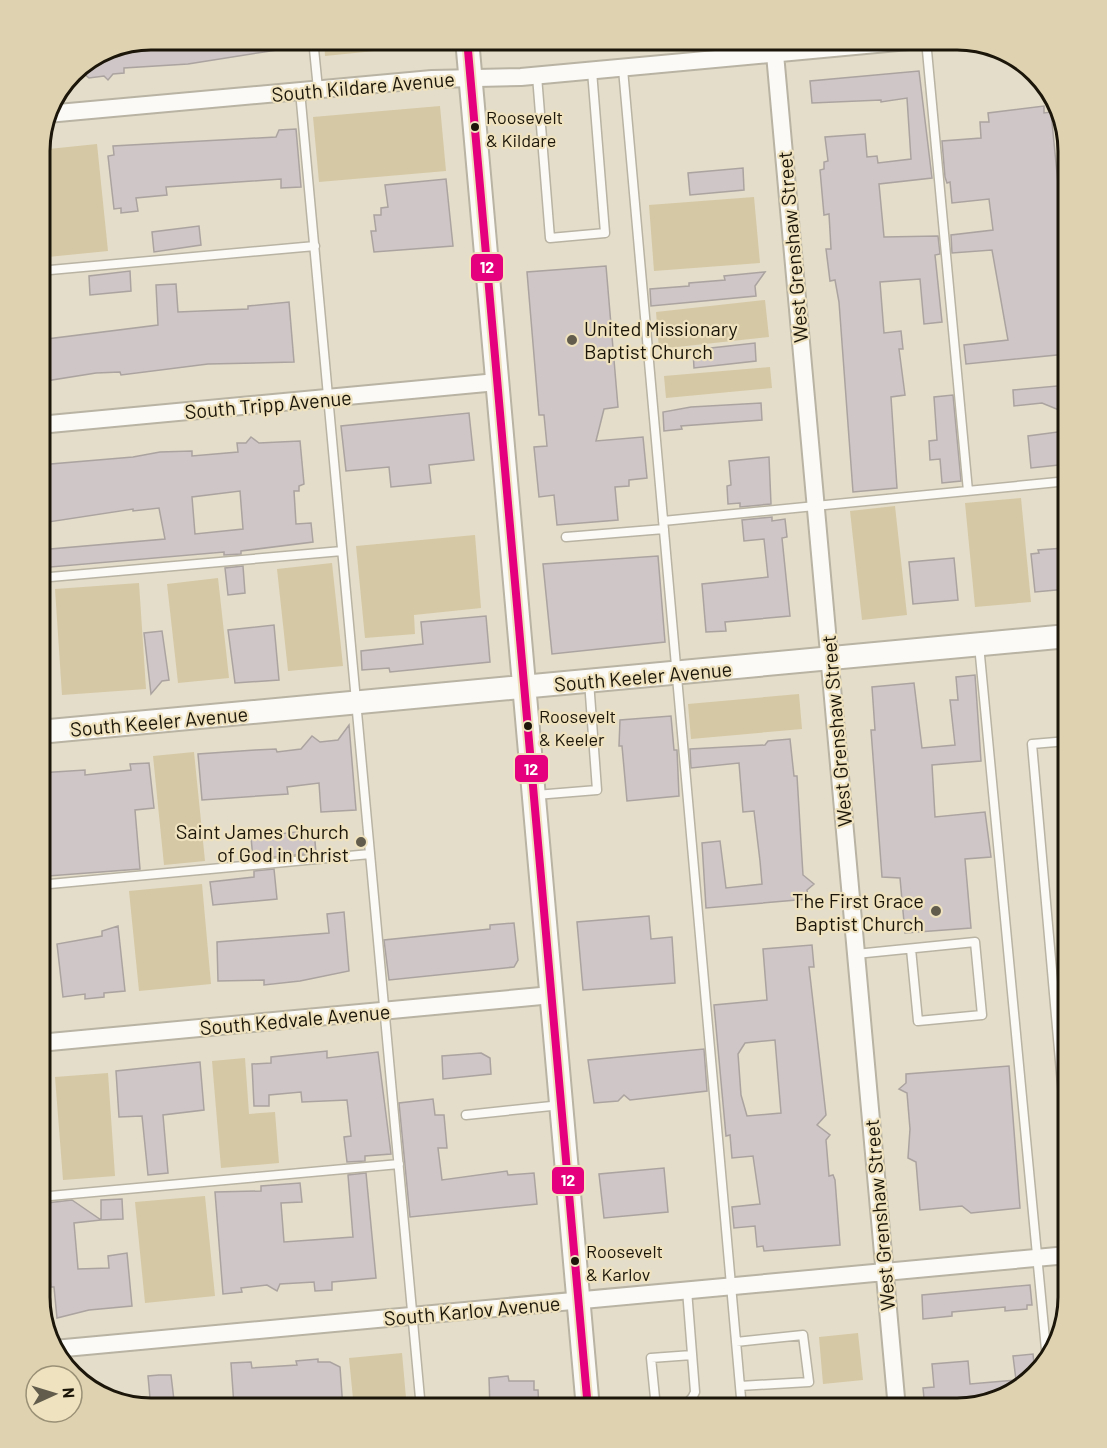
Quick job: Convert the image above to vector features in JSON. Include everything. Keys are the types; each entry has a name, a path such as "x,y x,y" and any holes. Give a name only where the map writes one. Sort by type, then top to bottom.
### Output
{"main road":[{"path":"468,50 587,1398"},
{"name":"South Keeler Avenue","path":"50,731 1058,637"}],"street":[{"name":"South Kildare Avenue","path":"57,113 432,79 537,76 623,69 816,50"},
{"name":"West Grenshaw Street","path":"775,54 896,1398"},
{"name":"South Tripp Avenue","path":"50,424 497,382"},
{"name":"South Kedvale Avenue","path":"50,1042 552,995"},
{"name":"South Karlov Avenue","path":"63,1348 1058,1256"}],"lane":[{"path":"314,50 318,89"},
{"path":"929,50 968,491"},
{"path":"623,69 741,1398"},
{"path":"537,76 550,238 605,233 592,71"},
{"path":"300,91 420,1398"},
{"path":"50,270 315,246"},
{"path":"566,537 815,506 1058,482"},
{"path":"50,577 342,551"},
{"path":"978,645 1046,1345"},
{"path":"534,795 597,790 588,681"},
{"path":"1058,742 1032,744 1058,1039"},
{"path":"50,884 370,854"},
{"path":"856,954 975,942 982,1015 918,1022 911,949"},
{"path":"466,1114 562,1105"},
{"path":"50,1196 399,1164"},
{"path":"687,1290 693,1355 694,1398"},
{"path":"736,1342 803,1335 809,1382 740,1386"},
{"path":"655,1398 651,1358 693,1355"}],"shaded area":[{"path":"325,50 384,50 325,56"},
{"path":"440,106 446,171 319,182 313,117"},
{"path":"97,144 108,251 50,257 50,149"},
{"path":"754,197 760,263 654,271 649,205"},
{"path":"765,300 769,337 659,349 656,312"},
{"path":"770,367 772,388 666,398 664,376"},
{"path":"1021,498 1031,602 975,607 965,503"},
{"path":"895,506 907,615 862,620 850,511"},
{"path":"475,535 481,608 414,615 415,634 365,638 356,546"},
{"path":"332,563 343,666 288,671 277,569"},
{"path":"218,578 229,678 178,683 167,584"},
{"path":"139,583 146,689 62,695 55,589"},
{"path":"799,694 802,729 691,739 688,704"},
{"path":"194,752 205,861 164,865 153,756"},
{"path":"202,884 211,984 139,991 129,891"},
{"path":"245,1058 249,1114 275,1112 279,1163 221,1168 212,1061"},
{"path":"108,1073 115,1176 63,1180 55,1077"},
{"path":"205,1196 215,1296 145,1303 135,1202"},
{"path":"858,1333 863,1380 823,1384 819,1337"},
{"path":"402,1353 406,1398 353,1398 349,1358"}],"building":[{"path":"277,50 188,64 124,68 124,73 113,74 108,80 104,76 89,78 85,74 94,66 131,51"},
{"path":"919,71 932,178 879,184 884,237 938,236 940,254 935,255 942,322 924,324 920,279 880,282 884,333 901,331 903,349 899,349 905,395 891,397 897,488 853,492 839,302 835,280 830,281 826,249 831,249 829,214 824,215 820,170 824,169 824,162 828,161 825,137 865,134 867,157 877,156 878,163 911,159 907,98 881,102 881,100 812,103 810,81"},
{"path":"1044,106 1044,113 1049,112 1052,118 1058,184 1058,355 966,364 964,345 1008,340 992,250 952,253 951,235 993,230 989,199 952,203 950,182 947,183 945,177 942,141 981,138 980,122 989,122 988,113"},
{"path":"296,129 301,187 281,188 281,179 166,187 167,195 136,198 138,211 121,213 121,208 114,209 108,156 114,155 113,146 276,137 279,130"},
{"path":"743,168 744,190 690,195 688,173"},
{"path":"446,179 453,246 374,252 371,231 376,231 374,215 381,215 381,208 388,207 385,185"},
{"path":"199,226 201,245 154,252 152,232"},
{"name":"United Missionary Baptist Church","path":"606,266 618,407 604,409 596,441 643,437 647,478 629,480 629,486 615,487 618,520 557,525 554,495 539,497 534,447 547,446 544,415 539,415 527,272"},
{"path":"130,271 131,291 90,295 89,276"},
{"path":"765,272 755,286 756,296 651,306 650,289 689,286 689,283 725,280 724,276"},
{"path":"176,284 178,312 248,309 248,306 289,302 294,362 208,364 121,375 120,372 96,373 50,380 50,339 158,325 156,285"},
{"path":"755,343 756,361 694,368 693,350"},
{"path":"1058,386 1058,410 1042,403 1014,406 1013,390"},
{"path":"953,395 961,481 942,483 940,459 930,460 929,441 937,440 934,397"},
{"path":"761,403 762,420 681,426 682,429 664,431 663,412 691,407"},
{"path":"469,413 474,460 429,465 431,483 391,487 389,467 346,471 341,426"},
{"path":"1058,432 1058,465 1031,468 1028,436"},
{"path":"251,437 259,443 300,441 304,484 299,486 299,491 294,491 296,524 311,523 313,542 241,551 241,554 224,555 224,552 50,567 50,549 165,539 159,508 133,511 133,509 50,522 50,464 133,457 160,452 192,451 192,456 238,452 237,443 246,443","holes":["240,491 243,529 195,534 192,497"]},
{"path":"769,457 771,504 740,507 740,503 728,504 727,486 731,485 729,461"},
{"path":"772,517 772,521 785,519 787,537 782,538 790,616 725,622 726,631 706,632 702,584 768,577 764,539 744,541 742,520"},
{"path":"1058,548 1058,590 1035,592 1031,554 1039,553 1038,550"},
{"path":"658,556 665,642 552,654 543,564"},
{"path":"954,558 958,600 913,604 909,562"},
{"path":"243,566 245,593 228,595 225,568"},
{"path":"486,616 490,662 390,672 389,668 362,670 361,651 423,644 421,622"},
{"path":"274,625 279,680 235,683 228,630"},
{"path":"162,631 169,680 162,681 151,694 144,633"},
{"path":"975,675 981,761 932,765 935,817 985,812 991,857 965,859 971,928 905,933 900,878 882,877 871,730 875,730 872,687 914,683 922,748 955,745 950,700 958,700 956,677"},
{"path":"671,716 674,750 677,750 679,796 627,801 622,746 619,746 620,720"},
{"path":"349,725 356,810 321,812 319,783 287,787 288,794 202,800 198,754 276,749 277,752 301,749 312,736 320,742 338,740"},
{"path":"790,739 794,776 797,776 803,875 814,884 807,890 808,899 706,908 702,843 720,841 726,888 762,884 760,861 754,811 743,812 739,763 691,768 690,749 765,745 768,741"},
{"path":"149,763 154,808 135,810 140,869 50,876 50,772 85,770 85,775 131,770 130,764"},
{"path":"314,830 316,853 253,859 251,837"},
{"path":"274,869 277,899 213,905 210,882 254,877 254,871"},
{"path":"344,912 349,971 300,981 264,985 264,980 218,981 217,942 329,933 327,914"},
{"path":"649,916 651,939 672,937 675,983 583,990 577,922"},
{"path":"514,923 518,960 514,967 389,980 384,940 490,929 490,925"},
{"path":"118,926 125,991 104,993 104,997 85,999 85,994 63,997 57,944 102,936 102,931"},
{"path":"812,945 814,967 809,967 826,1115 817,1125 830,1135 826,1140 829,1176 833,1175 835,1180 840,1245 764,1251 763,1246 757,1247 755,1226 734,1228 732,1207 760,1204 753,1156 732,1158 730,1135 726,1136 714,1005 767,1000 763,949","holes":["775,1040 781,1113 747,1116 741,1095 738,1054 745,1043"]},
{"path":"704,1049 707,1091 630,1100 624,1095 618,1101 594,1103 588,1060"},
{"path":"327,1051 327,1058 378,1052 391,1154 365,1156 365,1161 347,1162 344,1137 351,1136 347,1100 302,1102 301,1092 269,1095 269,1106 254,1106 252,1064 271,1063 271,1057"},
{"path":"481,1053 490,1058 491,1074 443,1079 442,1056"},
{"path":"200,1062 204,1110 163,1115 168,1173 148,1175 142,1116 119,1117 116,1071"},
{"path":"1009,1066 1020,1208 971,1213 962,1206 920,1210 916,1162 908,1158 910,1129 907,1093 899,1089 906,1083 906,1074"},
{"path":"433,1099 435,1115 444,1115 447,1148 438,1148 442,1180 507,1171 508,1175 534,1173 537,1204 410,1217 399,1103"},
{"path":"664,1168 668,1212 604,1218 599,1174"},
{"path":"366,1173 376,1278 332,1282 332,1290 315,1291 314,1282 280,1284 277,1291 267,1285 241,1288 242,1292 223,1294 215,1192 261,1191 261,1186 300,1183 302,1202 281,1203 284,1242 353,1237 348,1175"},
{"path":"122,1199 123,1219 101,1220 101,1200"},
{"path":"72,1200 101,1220 74,1223 78,1269 109,1268 108,1256 127,1253 132,1306 89,1310 57,1318 54,1287 51,1287 50,1277 50,1203"},
{"path":"1030,1285 1032,1305 1027,1305 1027,1309 1005,1311 1005,1307 952,1312 952,1316 923,1319 922,1295"},
{"path":"1033,1354 1034,1362 1016,1379 1013,1356"},
{"path":"318,1359 318,1362 330,1362 340,1367 342,1398 233,1398 231,1363 251,1362 252,1368 297,1365 296,1361"},
{"path":"968,1361 970,1384 1015,1380 989,1393 970,1398 924,1398 923,1388 934,1387 932,1364"},
{"path":"171,1375 174,1398 150,1398 148,1376"},
{"path":"508,1376 509,1381 534,1381 534,1390 538,1390 538,1398 490,1398 489,1378"}],"transit line":[{"name":"12","path":"468,50 587,1398"}],"place":[{"name":"Roosevelt & Kildare","path":"475,127"},
{"name":"United Missionary Baptist Church","path":"572,340"},
{"name":"Roosevelt & Keeler","path":"528,726"},
{"name":"Saint James Church of God in Christ","path":"361,842"},
{"name":"The First Grace Baptist Church","path":"936,911"},
{"name":"Roosevelt & Karlov","path":"575,1261"}]}
